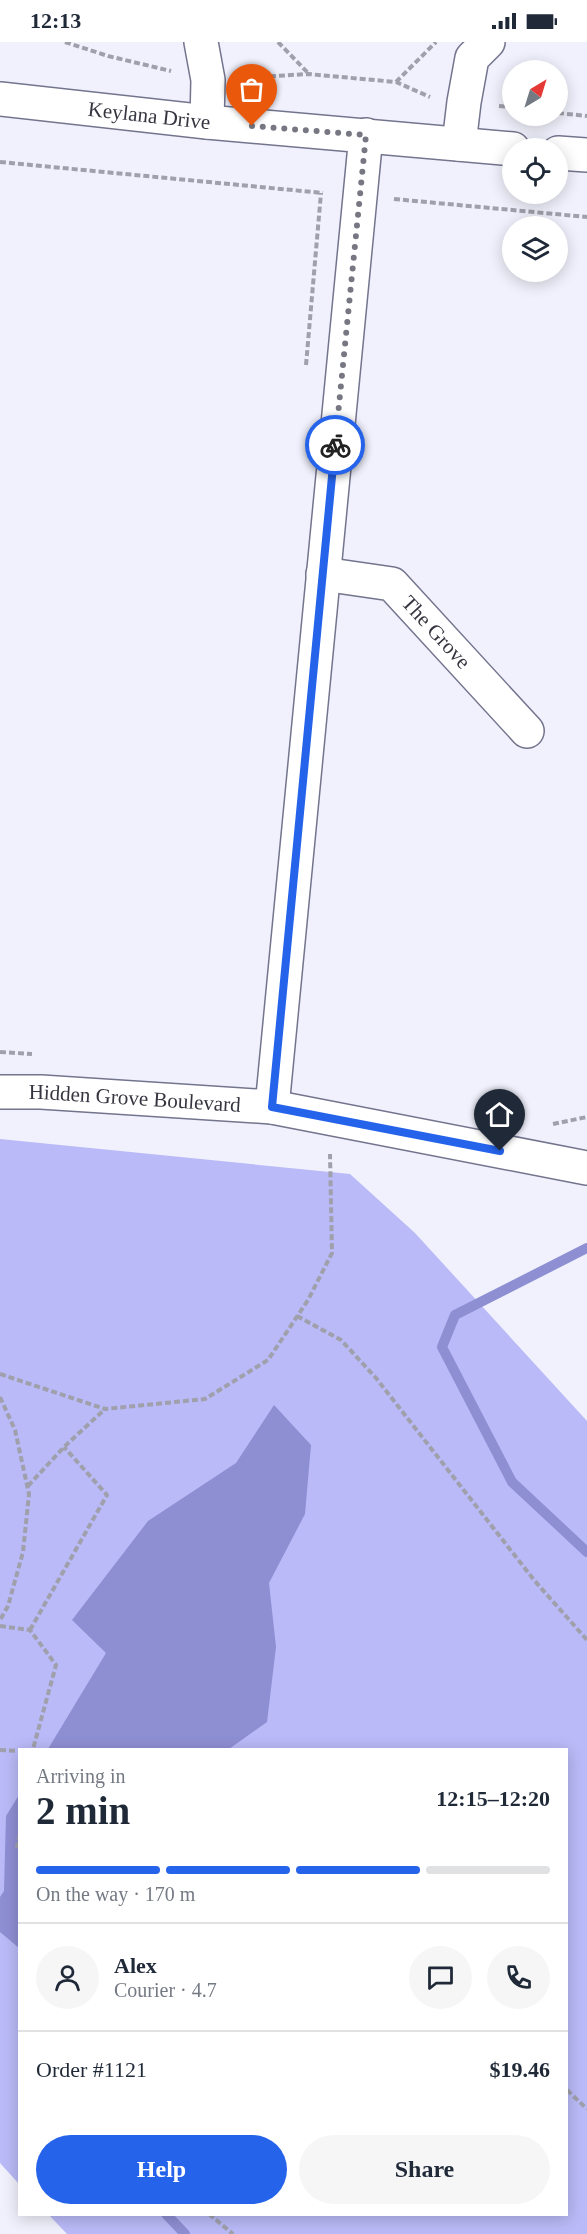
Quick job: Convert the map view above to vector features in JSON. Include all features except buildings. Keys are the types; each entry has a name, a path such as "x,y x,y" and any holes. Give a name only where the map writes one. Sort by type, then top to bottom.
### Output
{"street":[{"path":"201,42 208,80 207,122"},
{"path":"459,144 472,58 488,42"},
{"name":"Keylana Drive","path":"0,99 207,122 502,148"},
{"path":"272,1107 358,195 366,135"},
{"path":"568,154 587,155"},
{"name":"The Grove","path":"323,574 392,584 527,731"},
{"name":"Hidden Grove Boulevard","path":"0,1092 41,1092 272,1107 587,1168"}],"path":[{"path":"65,42 108,56 208,80 308,74 396,82 441,102 502,106"},
{"path":"278,42 308,74"},
{"path":"396,82 436,42"},
{"path":"568,114 587,116"},
{"path":"0,162 587,217"},
{"path":"0,1374 105,1409 206,1399 268,1360 308,1300 332,1253 332,1181 327,1118"},
{"path":"297,1316 341,1340 376,1378 534,1580 587,1640"},
{"path":"0,1397 15,1430 30,1494 23,1552 8,1606 0,1620"},
{"path":"28,1486 64,1447 105,1409"},
{"path":"30,1630 108,1495 64,1447"},
{"path":"0,1626 30,1630 56,1665 33,1748"},
{"path":"0,1750 18,1751"},
{"path":"568,2091 587,2109"},
{"path":"211,2216 233,2234"}],"shaded area":[{"path":"0,1139 350,1174 415,1233 587,1421 587,2234 67,2234 50,2216 568,2216 568,1748 18,1748 18,2183 0,2163"},
{"path":"274,1405 311,1445 305,1514 269,1583 276,1647 267,1722 230,1748 49,1748 106,1653 72,1620 148,1521 236,1463"},
{"path":"18,1797 18,1947 0,1932 0,1897 4,1891 6,1816"}],"waterway":[{"path":"587,1248 455,1315 442,1347 512,1482 587,1552"},
{"path":"168,2216 185,2234"}],"way so far":[{"path":"252,126 366,135 358,195 335,445"}],"route":[{"path":"335,445 272,1107 500,1151"}]}
